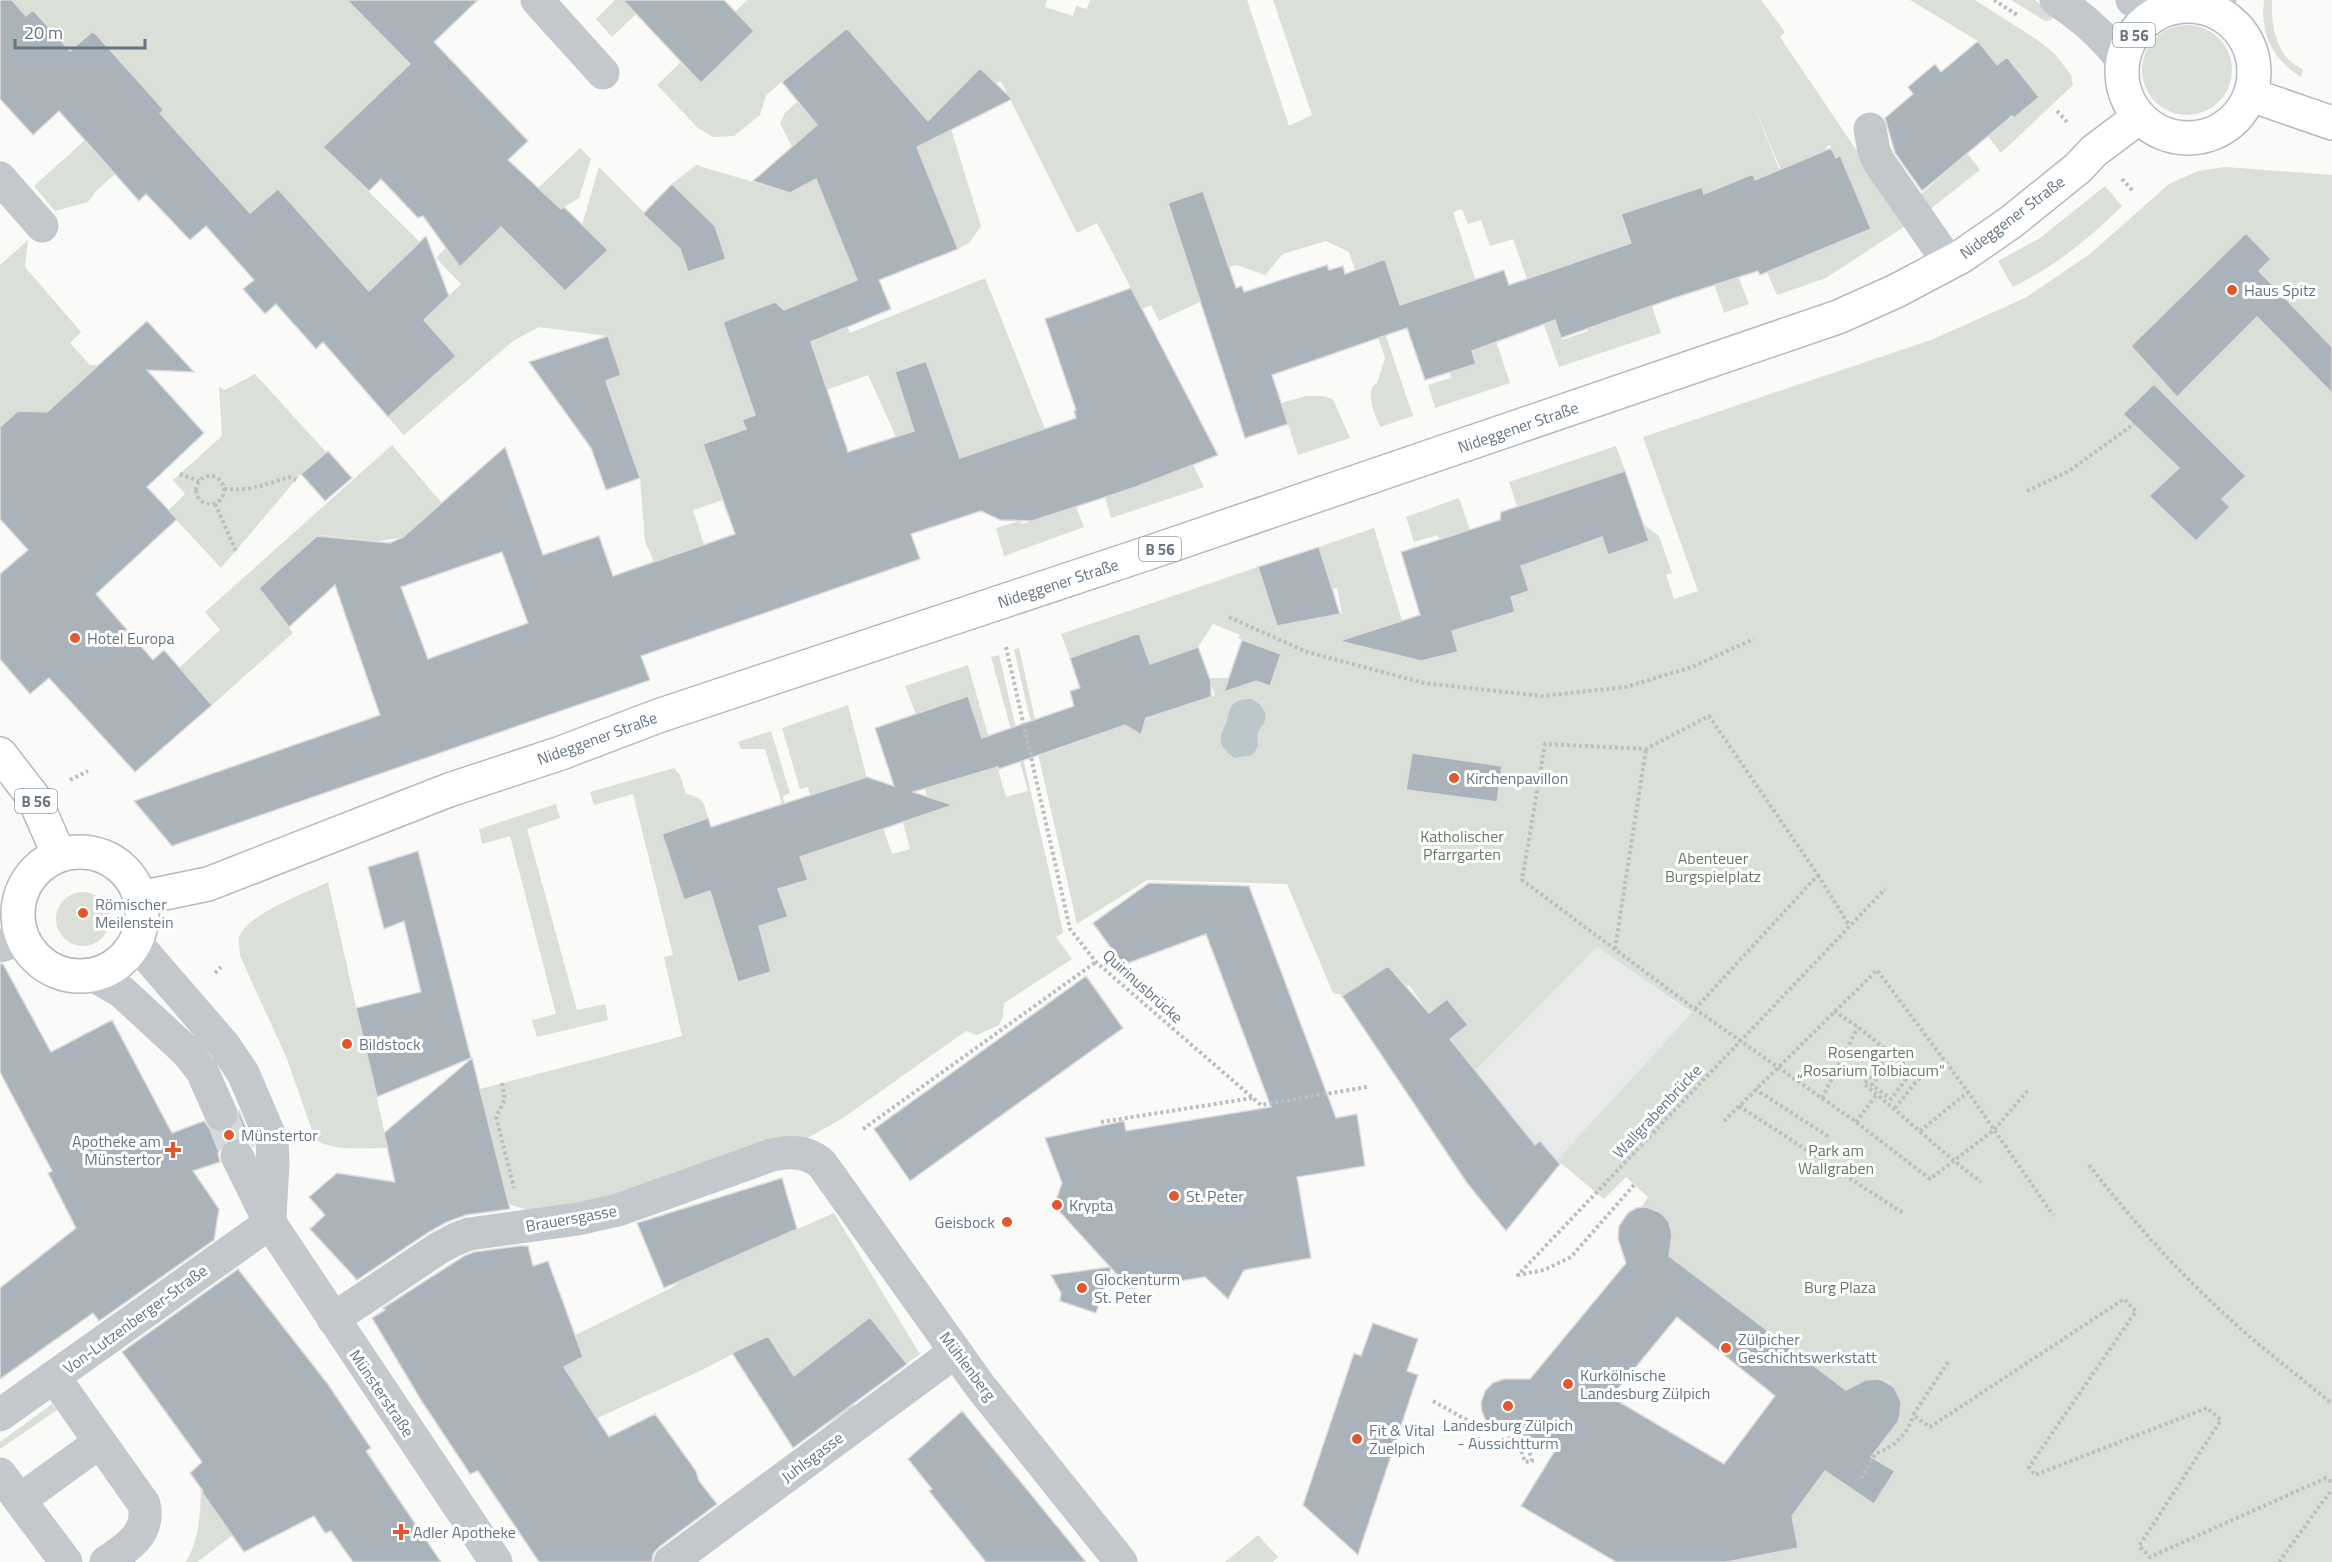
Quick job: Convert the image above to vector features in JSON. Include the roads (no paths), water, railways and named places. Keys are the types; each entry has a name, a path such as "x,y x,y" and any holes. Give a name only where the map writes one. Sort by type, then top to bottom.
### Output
{"main road":[{"name":"B 56","path":"2138,118 2130,109 2125,97 2121,80 2122,60 2128,45 2146,19 2167,8 2217,5 2240,29 2250,45 2254,76 2251,95"},
{"path":"2138,118 2162,132 2176,136 2204,136 2217,132 2227,125 2239,114 2251,95 2332,123"},
{"name":"Nideggener Straße","path":"140,898 208,884 449,790 561,753 658,716 1151,552 1838,317 1896,291 1949,263 2011,222 2078,168 2094,151 2138,118"},
{"name":"B 56","path":"0,754 34,798 59,855"},
{"path":"79,852 100,855 118,865 132,879 140,898 142,915 135,942 120,962 108,970 93,975 77,976 62,973 48,967 11,943 18,925 21,894 30,877 43,864 59,855 79,852"}],"street":[{"path":"537,0 603,73"},
{"path":"2056,0 2099,32 2122,60"},
{"path":"2132,0 2167,8"},
{"path":"1869,129 1879,162 1949,263"},
{"path":"0,178 42,226"},
{"path":"135,942 224,1045 243,1073 272,1141 270,1223"},
{"path":"93,975 122,992 186,1051 202,1071 221,1114"},
{"name":"Brauersgasse","path":"333,1319 439,1248 469,1234 578,1219 618,1210 783,1153 793,1152 811,1157 822,1164"},
{"name":"Münsterstraße","path":"237,1156 270,1223 496,1562"},
{"name":"Mühlenberg","path":"822,1164 955,1352 1121,1562"},
{"name":"Von-Lutzenberger-Straße","path":"0,1415 270,1223"},
{"name":"Juhlsgasse","path":"670,1562 955,1352"},
{"path":"54,1377 144,1504 146,1513 143,1529 130,1545 106,1562"},
{"path":"20,1500 100,1442"},
{"path":"0,1474 66,1562"}],"tunnel":[{"path":"221,1114 237,1156"}],"place":[{"name":"Haus Spitz","path":"2232,290"},
{"name":"Hotel Europa","path":"75,638"},
{"name":"Kirchenpavillon","path":"1454,778"},
{"name":"Römischer Meilenstein","path":"83,913"},
{"name":"Bildstock","path":"347,1044"},
{"name":"Münstertor","path":"229,1135"},
{"name":"Apotheke am Münstertor","path":"173,1150"},
{"name":"St. Peter","path":"1174,1196"},
{"name":"Krypta","path":"1057,1205"},
{"name":"Geisbock","path":"1007,1222"},
{"name":"Glockenturm St. Peter","path":"1082,1288"},
{"name":"Zülpicher Geschichtswerkstatt","path":"1726,1348"},
{"name":"Kurkölnische Landesburg Zülpich","path":"1568,1384"},
{"name":"Landesburg Zülpich - Aussichtturm","path":"1508,1406"},
{"name":"Fit & Vital Zuelpich","path":"1357,1439"},
{"name":"Adler Apotheke","path":"401,1532"}],"park label":[{"name":"Katholischer Pfarrgarten","path":"1462,845"},
{"name":"Abenteuer Burgspielplatz","path":"1713,867"},
{"name":"Rosengarten „Rosarium Tolbiacum“","path":"1871,1061"},
{"name":"Park am Wallgraben","path":"1836,1159"},
{"name":"Burg Plaza","path":"1840,1287"}]}
